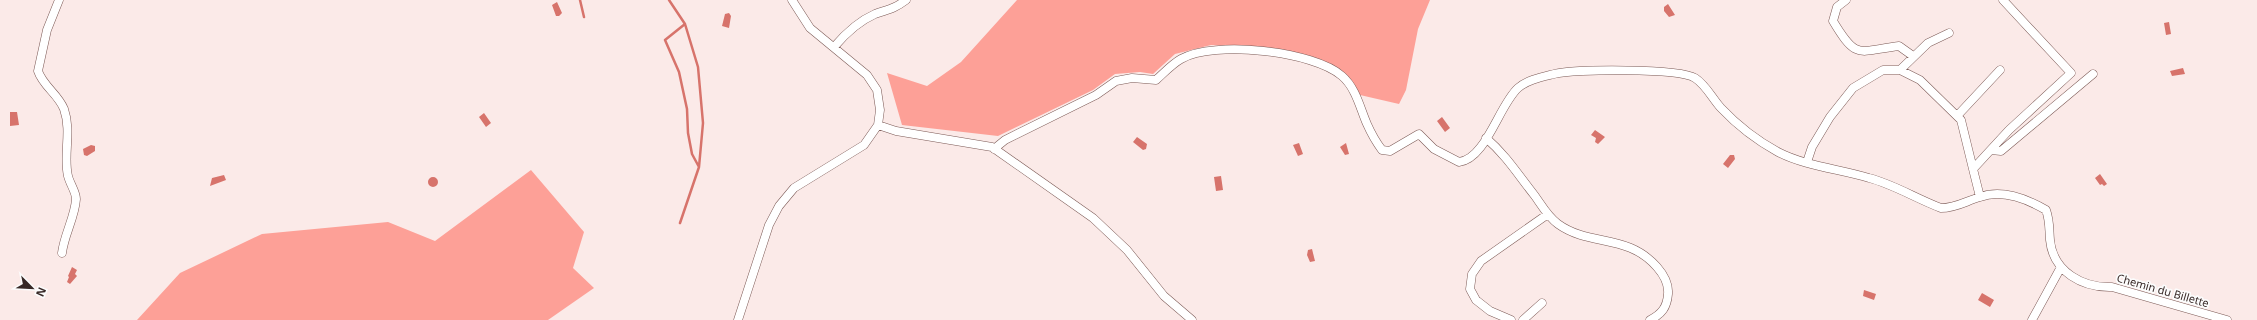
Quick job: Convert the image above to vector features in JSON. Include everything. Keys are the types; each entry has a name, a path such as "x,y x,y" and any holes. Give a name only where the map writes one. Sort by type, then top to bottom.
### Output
{"street":[{"path":"59,0 47,30 38,71 61,104 68,126 68,176 76,198 64,237 62,253"},
{"path":"738,320 769,224 779,206 794,188 864,145 878,126 880,110 877,90 867,75 810,28 792,0"},
{"path":"834,47 853,27 874,15 893,9 906,0"},
{"path":"1846,0 1837,7 1833,22 1846,42 1853,49 1869,51 1899,46 1913,56"},
{"path":"1973,169 2009,130 2071,73 2003,0"},
{"path":"1900,70 1928,43 1949,33"},
{"path":"994,148 1005,140 1096,95 1116,81 1132,78 1156,80 1182,58 1209,50 1276,52 1299,56 1335,71 1343,76 1356,96 1376,142 1385,152 1402,146 1419,134 1434,149 1449,159 1459,162 1464,161 1471,158 1486,138 1517,89 1526,82 1561,72 1671,72 1695,78 1704,86 1741,129 1780,152 1807,162 1870,178 1941,208 1953,208 1980,197 1961,120 1920,80 1900,70 1883,70 1853,88 1830,117 1812,147 1807,162"},
{"path":"1957,116 2000,70"},
{"path":"1991,150 2001,151 2092,74"},
{"path":"878,126 896,131 971,142 994,148 1093,218 1127,250 1164,296 1192,320"},
{"path":"1486,138 1502,152 1548,214 1558,224 1571,232 1619,242 1636,249 1653,262 1664,274 1668,289 1667,303 1660,315 1650,320"},
{"name":"Chemin du Billette","path":"1980,197 1999,194 2021,198 2046,210 2049,218 2050,240 2053,254 2062,267 2074,279 2086,285 2097,288 2112,287 2227,320"},
{"path":"1511,320 1490,311 1476,300 1470,289 1472,274 1480,261 1548,214"},
{"path":"2032,320 2062,267"},
{"path":"1524,320 1542,303"}],"shaded area":[{"path":"1017,0 1430,0 1418,29 1406,90 1399,104 1360,95 1341,70 1302,54 1277,49 1211,45 1175,54 1153,74 1140,72 1115,74 1093,90 998,136 902,125 887,73 927,86 961,62"},
{"path":"557,2 562,13 559,16 556,16 552,5"},
{"path":"1668,4 1675,15 1669,17 1664,11 1664,7"},
{"path":"729,13 731,16 729,28 722,26 725,14"},
{"path":"2169,22 2171,34 2166,35 2164,23"},
{"path":"2183,68 2185,74 2172,76 2170,71"},
{"path":"10,112 17,112 19,125 10,126"},
{"path":"484,113 491,123 486,127 479,117"},
{"path":"1442,117 1450,128 1445,132 1437,121"},
{"path":"1595,130 1605,137 1598,144 1595,142 1596,138 1591,135"},
{"path":"1137,137 1147,144 1146,149 1143,150 1133,142"},
{"path":"1299,143 1303,154 1298,156 1293,145"},
{"path":"1346,143 1349,154 1345,155 1340,147"},
{"path":"91,145 95,146 95,151 87,156 84,155 83,149"},
{"path":"1730,155 1734,155 1735,159 1728,168 1723,164"},
{"path":"531,170 584,232 573,268 594,288 548,320 137,320 180,273 262,234 388,222 435,241"},
{"path":"2100,174 2107,184 2104,186 2102,184 2100,185 2095,178"},
{"path":"224,175 226,180 210,186 212,178"},
{"path":"1221,176 1223,190 1216,191 1214,177"},
{"path":"433,177 438,182 433,187 428,182"},
{"path":"1312,249 1315,261 1310,262 1307,255 1308,250"},
{"path":"72,267 77,270 75,274 77,276 70,284 67,282"},
{"path":"1864,290 1876,294 1874,300 1863,296"},
{"path":"1982,293 1994,300 1990,307 1978,300"}],"waterway":[{"path":"580,0 584,17"},
{"path":"669,0 685,24 698,67 703,123 699,167 680,223"},
{"path":"685,24 665,40 679,72 687,109 688,133 692,154 699,167"}]}
